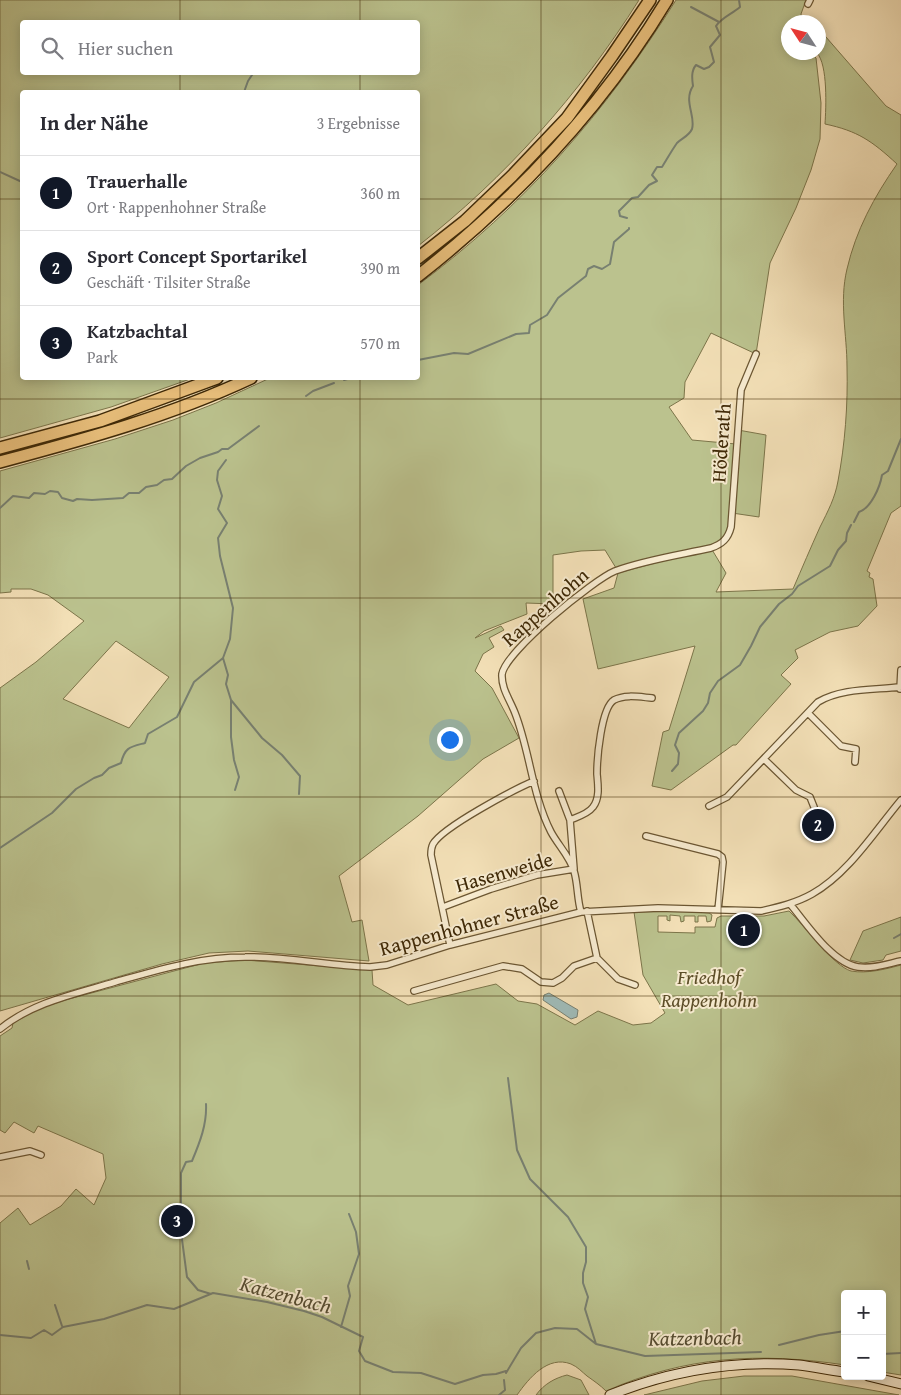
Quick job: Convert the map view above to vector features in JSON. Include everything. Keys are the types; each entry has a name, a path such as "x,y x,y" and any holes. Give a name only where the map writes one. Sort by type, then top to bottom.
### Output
{"highway":[{"path":"420,256 465,221 512,176 567,118 650,0"},
{"path":"420,274 493,213 556,149 604,92 642,40 667,0"},
{"path":"0,448 100,421 213,380"},
{"path":"0,462 66,445 155,418 247,380"}],"main road":[{"path":"610,1395 664,1376 710,1368 776,1364 800,1365 841,1371"},
{"path":"884,1380 901,1384"}],"street":[{"name":"Höderath","path":"729,536 741,390 756,354"},
{"name":"Rappenhohn","path":"574,870 551,831 534,781 515,713 503,689 502,673 508,661 518,649 577,596 606,575 617,570 655,560 718,546 729,536"},
{"path":"709,806 727,797 818,702 831,695 901,689 901,670"},
{"path":"570,820 591,810 596,803 597,761 606,716 612,702 620,698 634,696 652,698"},
{"path":"808,713 842,746 856,749 855,762"},
{"path":"764,759 796,790 810,797 814,807"},
{"path":"450,945 430,851 434,842 448,830 490,804 534,781"},
{"name":"Rappenhohn","path":"559,791 570,820 574,870 597,958"},
{"name":"Rappenhohner Straße","path":"0,1029 21,1015 48,1002 195,961 221,957 263,957 370,967 387,965 450,945 584,912 658,908 761,911 790,904 812,895 833,880 850,863 901,800"},
{"path":"646,836 718,854 722,857 718,910"},
{"name":"Hasenweide","path":"443,907 491,888 537,875 574,870"},
{"path":"790,904 831,952 848,964 867,968 901,961"},
{"path":"414,991 503,966 522,969 541,982 553,983 562,978 574,966 597,958 618,979 635,985"},
{"path":"0,1157 30,1151 41,1155"}],"green space":[{"path":"0,0 639,0 592,69 539,133 481,192 420,244 420,90 20,90 20,380 187,380 111,407 0,438"},
{"path":"676,0 806,0 801,15 781,15 781,60 816,60 821,103 820,139 811,170 796,208 770,263 756,354 711,333 685,382 684,398 669,407 692,440 736,444 738,430 766,435 759,517 732,513 729,536 711,548 726,573 716,592 793,589 831,504 838,481 846,424 847,355 843,306 847,269 855,241 867,214 897,164 864,138 847,130 825,124 825,77 821,60 826,60 826,37 886,106 901,115 901,506 891,513 867,571 870,573 869,577 873,579 877,606 858,626 830,632 795,650 798,658 781,675 791,684 736,745 733,745 671,790 652,786 663,732 669,730 695,646 598,669 583,599 614,588 618,573 699,551 616,568 605,550 553,555 553,604 526,603 527,614 484,631 475,638 501,626 504,630 489,638 494,647 483,654 475,671 492,688 519,738 483,759 418,816 339,876 352,922 362,920 369,961 248,951 209,953 162,964 0,1011 0,688 36,662 84,621 48,595 31,589 11,589 11,592 0,593 0,471 115,439 173,420 266,380 420,380 420,283 457,255 528,190 592,119 621,81","holes":["116,641 169,677 129,728 63,699"]},
{"name":"Friedhof Rappenhohn","path":"685,911 709,913 712,915 711,921 707,922 706,916 698,916 698,922 695,922 695,916 684,916 684,921 681,922 680,916 670,915 670,921 667,920 667,916 658,916 658,932 695,933 695,927 715,927 717,918 721,916 764,916 789,911 829,955 844,968 863,972 901,965 901,1375 886,1373 886,1290 841,1290 841,1364 783,1359 723,1360 665,1370 606,1391 578,1368 563,1362 547,1365 533,1375 517,1395 0,1395 0,1223 18,1208 30,1225 61,1206 76,1189 94,1205 106,1178 103,1154 38,1126 34,1133 14,1122 5,1133 0,1130 0,1036 12,1028 13,1023 38,1009 65,1000 204,963 245,960 372,970 373,985 408,1005 496,984 518,1001 537,1004 575,1025 598,1011 633,1025 651,1023 665,1013 643,975 634,912"},
{"path":"901,917 901,951 886,955 883,960 863,963 850,960 863,931"},
{"path":"567,1375 581,1380 589,1395 536,1395 550,1382"},
{"path":"744,1376 792,1376 899,1395 644,1395 702,1381"}],"water":[{"path":"549,993 578,1010 577,1017 571,1019 543,1000 544,995"}],"waterway":[{"path":"627,218 620,216 619,211 632,198 638,197 649,185 657,181 652,175 657,167 662,167 677,143 691,131 693,124 689,97 693,86 693,70 696,65 704,69 714,62 710,47 720,35 716,26 721,20 740,7 739,0"},
{"path":"691,7 719,22"},
{"path":"245,90 252,75"},
{"path":"0,172 20,181"},
{"path":"420,360 454,353 468,354 516,334 529,333 530,325 547,315 558,298 586,276 588,269 594,266 602,269 610,264 614,242 629,228"},
{"path":"306,396 313,391 334,383"},
{"path":"0,508 13,496 29,498 34,493 45,494 50,491 58,492 62,498 73,501 77,499 123,498 129,493 139,493 146,487 172,479 186,466 200,458 222,449 228,449 259,426"},
{"path":"854,522 859,512 867,506 874,496 882,475 888,471 901,439"},
{"path":"0,848 52,813 76,789 102,775 109,768 121,763 124,754 129,748 145,743 148,734 177,717 194,682 223,658 230,639 233,608 220,556 218,538 227,523 218,509 222,496 217,480 218,471 226,460"},
{"path":"672,771 678,764 679,753 675,745 679,733 703,711 708,703 710,693 718,681 740,665 760,627 779,604 792,594 798,586 830,566 838,550 846,541 851,525"},
{"path":"223,658 228,675 226,684 231,700 262,738 282,755 300,776 299,794"},
{"path":"231,700 231,737 234,760 239,777 235,790"},
{"path":"894,938 901,934"},
{"path":"508,1078 517,1150 530,1179 568,1217 586,1247 583,1283 588,1297 585,1309 596,1344"},
{"path":"206,1104 204,1126 198,1147 192,1161 186,1162 181,1173 181,1232 187,1277 198,1290 211,1294"},
{"path":"341,1327 350,1296 348,1286 359,1254 356,1232 349,1214"},
{"path":"27,1261 29,1269"},
{"name":"Katzenbach","path":"0,1335 31,1338 44,1330 52,1335 63,1327 104,1319 147,1305 174,1309 213,1293 267,1302 322,1317 363,1337 359,1351 365,1361 393,1372 421,1373 455,1384 483,1375 506,1371"},
{"name":"Katzenbach","path":"55,1305 62,1326"},
{"name":"Katzenbach","path":"506,1373 521,1348 536,1333 555,1328 577,1329 596,1344 645,1356 761,1352"},
{"name":"Katzenbach","path":"779,1345 841,1332"},
{"name":"Katzenbach","path":"886,1354 901,1353"},
{"name":"Katzenbach","path":"499,1395 505,1390 504,1380"}],"place":[{"name":"Sport Concept Sportarikel","path":"818,825"},
{"name":"Trauerhalle","path":"744,930"},
{"name":"Katzbachtal","path":"177,1221"}]}
